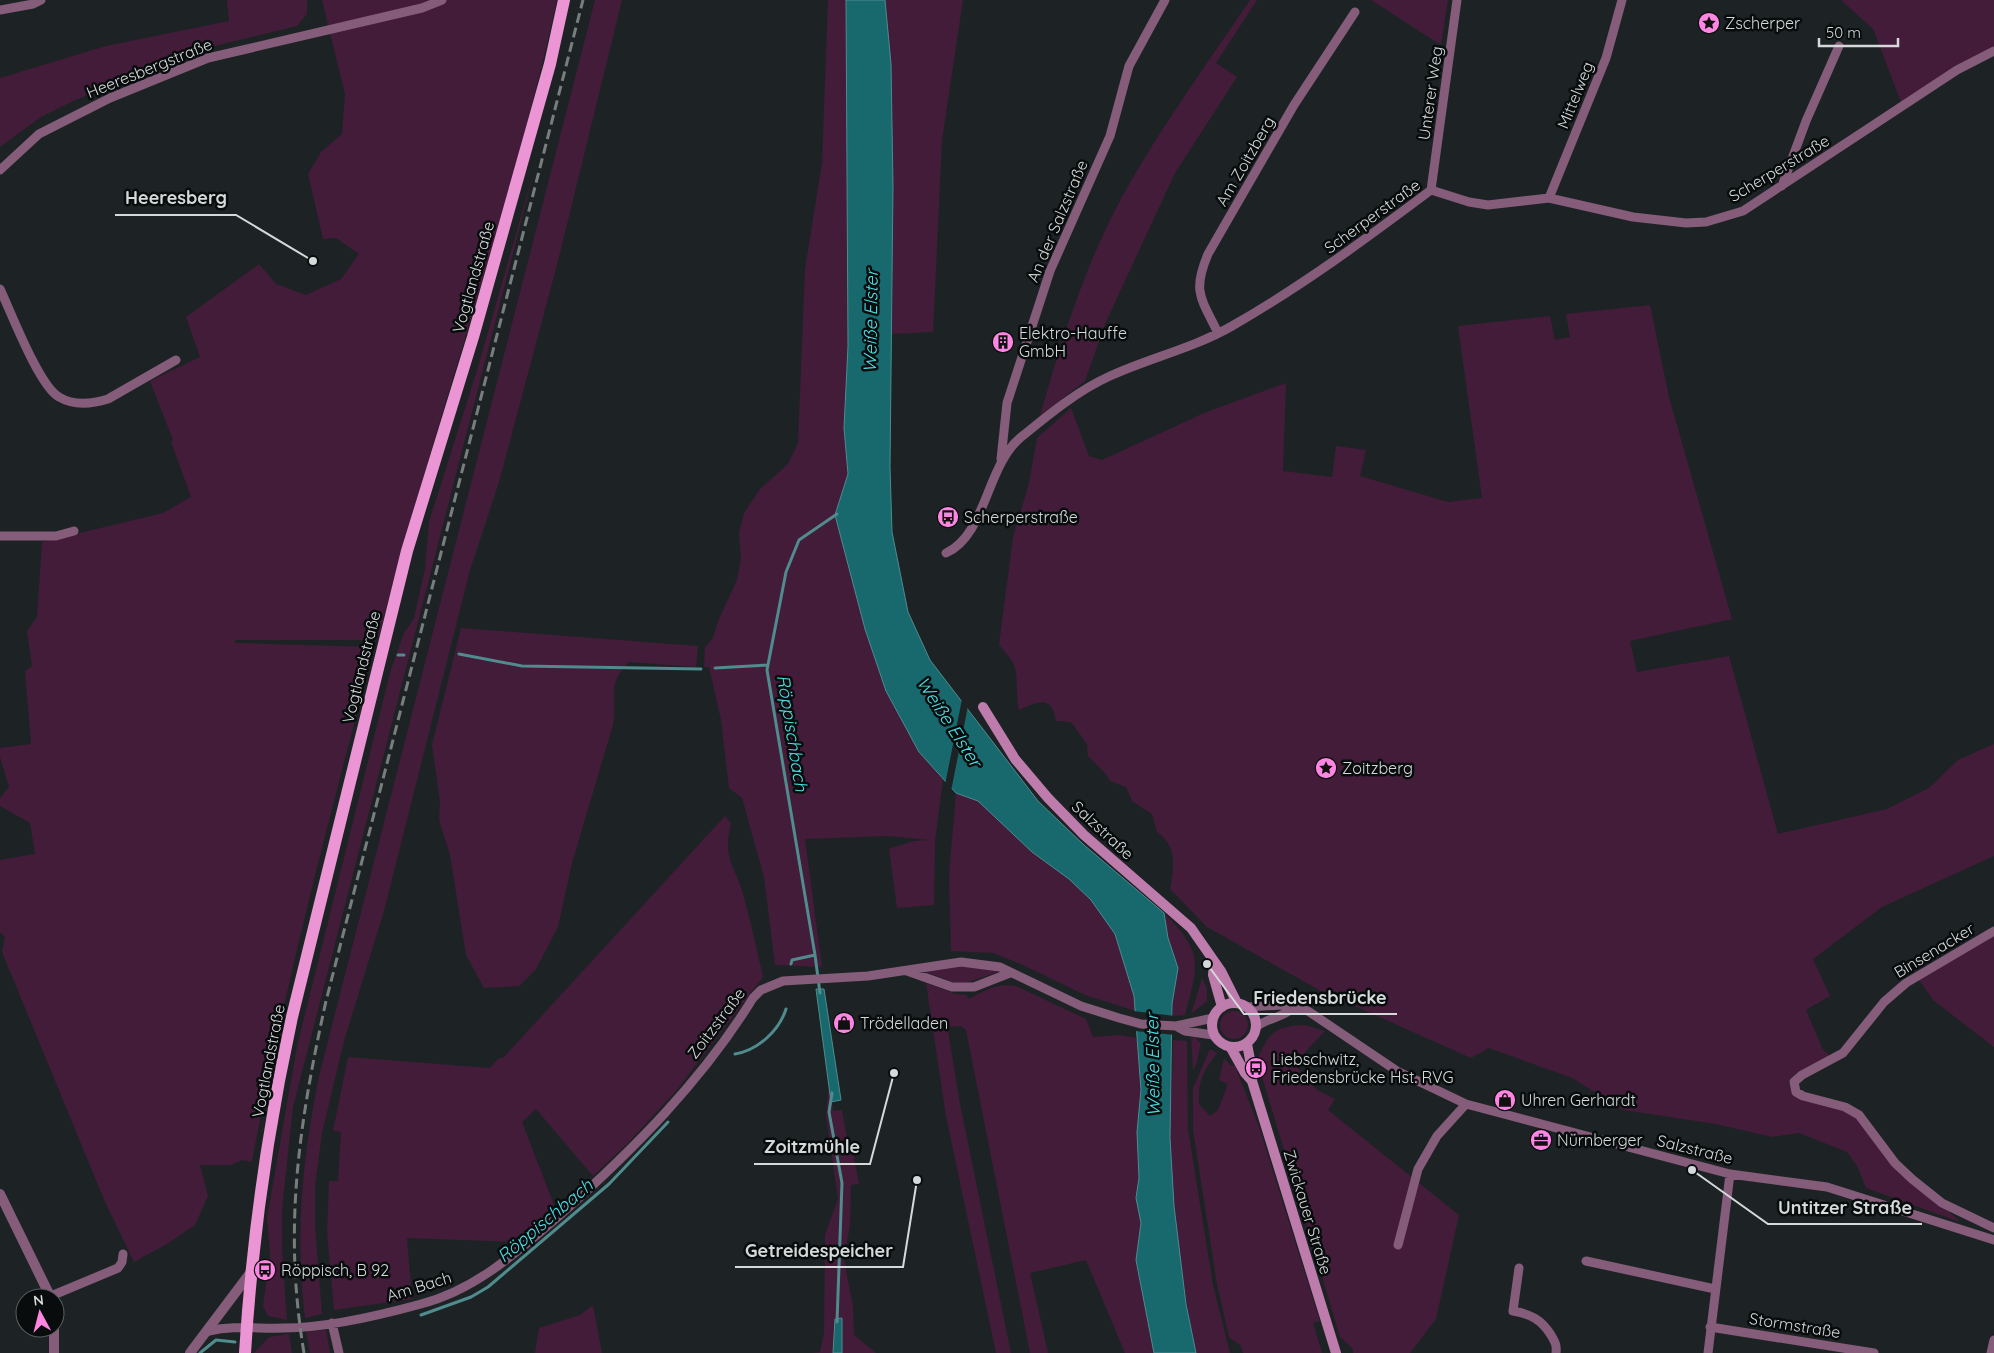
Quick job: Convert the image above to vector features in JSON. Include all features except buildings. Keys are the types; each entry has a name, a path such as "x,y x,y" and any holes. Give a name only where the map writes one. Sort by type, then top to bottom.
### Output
{"main road":[{"name":"Vogtlandstraße","path":"245,1353 246,1326 264,1170 277,1085 292,1016 407,551 473,337 550,64 564,0"},
{"name":"Salzstraße","path":"983,707 1015,759 1048,798 1084,836 1191,928 1202,941 1214,964 1221,971 1242,1005"},
{"name":"Salzstraße","path":"1214,964 1213,975 1222,1007"},
{"path":"1214,1035 1212,1018 1222,1007 1242,1005 1254,1016 1256,1026 1253,1037 1247,1044 1231,1048"},
{"name":"Zwickauer Straße","path":"1214,1035 1221,1044 1231,1048 1244,1073 1252,1081"},
{"name":"Zwickauer Straße","path":"1247,1044 1252,1081 1336,1353"}],"street":[{"path":"0,10 33,4 41,0"},
{"name":"Heeresbergstraße","path":"0,170 39,134 110,98 208,58 422,8 442,0"},
{"name":"An der Salzstraße","path":"1001,462 1007,403 1050,271 1110,136 1129,66 1165,0"},
{"name":"Unterer Weg","path":"1431,190 1457,0"},
{"name":"Mittelweg","path":"1549,198 1606,58 1622,0"},
{"name":"Am Zoitzberg","path":"1218,334 1198,288 1199,275 1208,254 1294,105 1356,12"},
{"path":"1782,186 1806,121 1839,46"},
{"name":"Scherperstraße","path":"946,553 959,547 974,522 1001,462 1015,443 1080,392 1110,376 1218,334 1333,263 1431,190 1469,202 1488,205 1549,198 1632,217 1686,224 1714,220 1744,211 1957,70 1994,51"},
{"path":"0,289 45,384 58,397 74,404 97,403 108,399 176,360"},
{"path":"0,536 56,536 74,531"},
{"name":"Binsenacker","path":"1994,931 1906,983 1884,1002 1842,1053 1802,1075 1794,1082 1796,1092 1803,1096 1845,1106 1859,1115 1895,1163 1912,1179 1942,1203 1994,1228"},
{"name":"Zoitzstraße","path":"617,1162 680,1097 761,990 783,981 906,971 925,966 961,962 1000,967 1091,1009 1141,1024 1176,1026 1212,1018"},
{"name":"Zoitzstraße","path":"906,971 952,987 974,987 1010,973"},
{"name":"Salzstraße","path":"1242,1005 1284,1005 1308,1011 1397,1071 1466,1104 1730,1174 1828,1187 1994,1240"},
{"path":"1256,1026 1261,1022 1286,1015 1293,1008"},
{"name":"Zoitzstraße","path":"1176,1026 1185,1031 1214,1035"},
{"path":"1398,1246 1418,1169 1438,1136 1466,1104"},
{"name":"Am Bach","path":"208,1331 230,1326 284,1328 332,1323 421,1305 446,1297 471,1285 501,1264 548,1225 617,1162"},
{"path":"1708,1353 1730,1174"},
{"path":"0,1194 47,1288"},
{"path":"65,1291 118,1268 122,1262 123,1254"},
{"path":"1586,1260 1715,1289"},
{"path":"1519,1268 1512,1311 1528,1314 1544,1323 1557,1346 1556,1353"},
{"path":"190,1353 254,1269"},
{"path":"332,1323 339,1353"},
{"name":"Stormstraße","path":"1710,1327 1874,1353"},
{"path":"54,1338 54,1353"},
{"path":"1991,1353 1994,1340"}],"shaded area":[{"path":"227,0 307,0 307,14 297,26 202,49 73,101 41,117 0,147 0,78 106,46 229,21"},
{"path":"322,0 557,0 538,80 495,240 423,477 379,635 373,640 235,640 236,643 371,647 372,656 292,971 252,1162 242,1160 231,1165 200,1165 208,1196 195,1225 167,1244 134,1262 105,1202 2,952 5,937 0,932 0,860 35,854 30,823 0,806 0,798 9,787 0,757 0,748 31,744 25,671 32,666 27,631 37,617 42,542 163,513 191,497 171,442 173,440 150,381 200,357 186,317 259,264 276,284 306,295 341,279 359,254 336,238 323,239 308,174 321,152 342,134 345,94"},
{"path":"595,0 622,0 558,261 499,482 470,570 384,911 344,1041 322,1133 315,1186 315,1225 322,1314 305,1318 301,1256 302,1197 308,1138 319,1076"},
{"path":"828,0 846,0 849,226 848,346 844,428 848,474 835,515 865,629 886,691 919,752 943,779 935,841 934,905 897,908 889,849 914,841 930,840 888,836 805,839 822,967 775,965 764,877 742,798 729,788 721,720 709,667 704,667 705,647 713,638 718,621 737,580 741,559 739,533 744,513 760,489 788,464 798,443 805,269 822,163"},
{"path":"885,0 963,0 942,140 933,332 892,334 893,208"},
{"path":"1250,0 1257,0 1216,63 1237,77 1175,173 1105,324 1085,381 1040,416 1056,360 1085,276 1122,197 1152,146"},
{"path":"1371,0 1448,0 1441,45"},
{"path":"1841,0 1994,0 1994,51 1903,107 1873,29"},
{"path":"537,160 293,1107 282,1209 282,1250 287,1320 268,1316 263,1306 270,1255 267,1218 297,1046 391,669 404,633 414,618 425,569 429,522 478,367"},
{"path":"1650,305 1669,397 1732,619 1630,641 1637,672 1729,656 1778,834 1887,809 1929,788 1958,760 1994,744 1994,856 1882,907 1813,959 1830,996 1806,1010 1823,1050 1832,1057 1795,1075 1789,1082 1791,1091 1805,1101 1846,1108 1858,1116 1917,1180 1960,1222 1866,1188 1857,1166 1847,1152 1799,1133 1772,1137 1716,1124 1623,1110 1572,1078 1489,1048 1471,1058 1319,990 1207,927 1170,889 1173,858 1168,844 1157,832 1152,814 1132,801 1126,787 1110,781 1106,774 1088,756 1087,744 1071,722 1056,721 1051,707 1043,702 1019,710 1014,665 999,645 1013,537 1029,483 1037,438 1071,408 1089,456 1102,460 1204,413 1286,383 1283,471 1332,477 1336,446 1366,450 1360,476 1448,502 1482,498 1458,326 1550,316 1555,340 1570,337 1566,314"},
{"path":"461,628 698,646 696,667 629,662 617,678 614,692 613,725 572,863 558,927 536,969 519,986 484,988 466,955 450,855 439,820 440,801 432,745"},
{"path":"956,793 978,801 1032,852 1069,879 1091,900 1115,934 1134,996 1136,1011 1085,995 1023,965 993,953 951,951 949,874"},
{"path":"725,816 731,823 728,846 729,854 744,897 763,977 676,1091 627,1144 593,1176 536,1109 522,1122 556,1210 517,1242 407,1238 412,1299 334,1310 327,1232 329,1181 338,1181 341,1132 333,1131 348,1057 490,1068 499,1058 503,1058"},
{"path":"1164,913 1186,939 1195,960 1193,983 1185,1015 1173,1016 1172,1004 1178,968 1168,938"},
{"path":"1994,936 1994,1047 1933,1000 1919,980"},
{"path":"951,965 997,970 998,972 966,983 955,983 923,971"},
{"path":"1202,978 1207,988 1207,1001 1191,1014"},
{"path":"926,983 956,994 966,995 969,999 997,986 1016,986 1086,1019 1093,1037 1118,1035 1138,1038 1141,1090 1137,1132 1139,1178 1136,1198 1141,1223 1136,1260 1154,1353 1125,1353 1086,1260 1030,1273 1048,1353 1030,1353 966,1030 961,1026 948,1027 959,1099 1011,1353 996,1353 946,1116"},
{"path":"1234,1011 1244,1015 1248,1025 1244,1035 1234,1039 1224,1035 1220,1025 1224,1015"},
{"path":"1305,1025 1325,1031 1294,1064 1317,1090 1335,1099 1328,1110 1459,1215 1436,1319 1410,1353 1353,1353 1353,1349 1340,1337 1257,1060 1265,1043 1274,1032 1287,1027"},
{"path":"1195,1037 1201,1044 1193,1070 1191,1038"},
{"path":"1173,1040 1187,1041 1188,1129 1213,1285 1230,1353 1196,1353 1191,1327 1178,1246 1171,1165 1170,1126"},
{"path":"1210,1049 1217,1053 1202,1077 1199,1089 1199,1104 1210,1116 1218,1110 1228,1084 1219,1080 1224,1058 1230,1065 1235,1066 1259,1127 1320,1321 1313,1323 1322,1353 1243,1353 1241,1346 1229,1337 1217,1284 1193,1130 1193,1088"},
{"path":"829,1084 833,1111 842,1110 849,1151 853,1151 859,1184 851,1185 850,1225 844,1259 853,1307 854,1335 876,1353 811,1353 820,1352 824,1333 825,1235 838,1199 826,1115"},
{"path":"593,1305 602,1353 535,1353 539,1328 580,1315"},
{"path":"326,1330 330,1353 310,1353 306,1332"},
{"path":"289,1334 292,1353 254,1353 269,1337"}],"water":[{"name":"Weiße Elster","path":"846,0 885,0 891,64 893,186 890,467 892,532 908,612 930,660 1038,801 1084,845 1164,913 1168,938 1178,968 1172,1004 1170,1138 1174,1206 1186,1304 1196,1353 1154,1353 1153,1348 1136,1260 1141,1223 1136,1198 1139,1178 1137,1132 1141,1090 1134,996 1115,934 1091,900 1069,879 1032,852 978,801 956,793 919,752 886,691 865,629 835,515 848,474 844,428 848,346"},
{"path":"816,989 824,989 841,1100 831,1102"},
{"path":"842,1318 842,1353 833,1353 835,1319"}],"pier":[{"path":"962,699 968,706 951,791 945,785"},
{"path":"1133,1011 1175,1016 1175,1035 1135,1031"}],"waterway":[{"name":"Röppischbach","path":"791,964 792,960 815,955 767,670 786,572 799,540 837,514"},
{"path":"459,654 522,666 701,669"},
{"path":"398,655 404,655"},
{"path":"715,668 768,665"},
{"path":"815,955 820,993"},
{"name":"Röppischbach","path":"735,1054 744,1052 759,1044 773,1032 786,1009"},
{"path":"832,1093 829,1112 842,1183 837,1322"},
{"name":"Röppischbach","path":"421,1315 471,1297 488,1287 609,1184 668,1122"},
{"name":"Röppischbach","path":"200,1353 216,1340 235,1342"}],"railway":[{"path":"304,1353 298,1307 295,1219 302,1133 316,1046 583,0"}],"place":[{"name":"Zscherper","path":"1709,23"},
{"name":"Heeresberg","path":"313,261"},
{"name":"Elektro-Hauffe GmbH","path":"1003,342"},
{"name":"Scherperstraße","path":"948,517"},
{"name":"Zoitzberg","path":"1326,768"},
{"name":"Friedensbrücke","path":"1207,964"},
{"name":"Trödelladen","path":"844,1023"},
{"name":"Liebschwitz, Friedensbrücke Hst. RVG","path":"1256,1068"},
{"name":"Zoitzmühle","path":"894,1073"},
{"name":"Uhren Gerhardt","path":"1505,1100"},
{"name":"Nürnberger","path":"1541,1140"},
{"name":"Untitzer Straße","path":"1692,1170"},
{"name":"Getreidespeicher","path":"917,1180"},
{"name":"Röppisch, B 92","path":"265,1270"}]}
